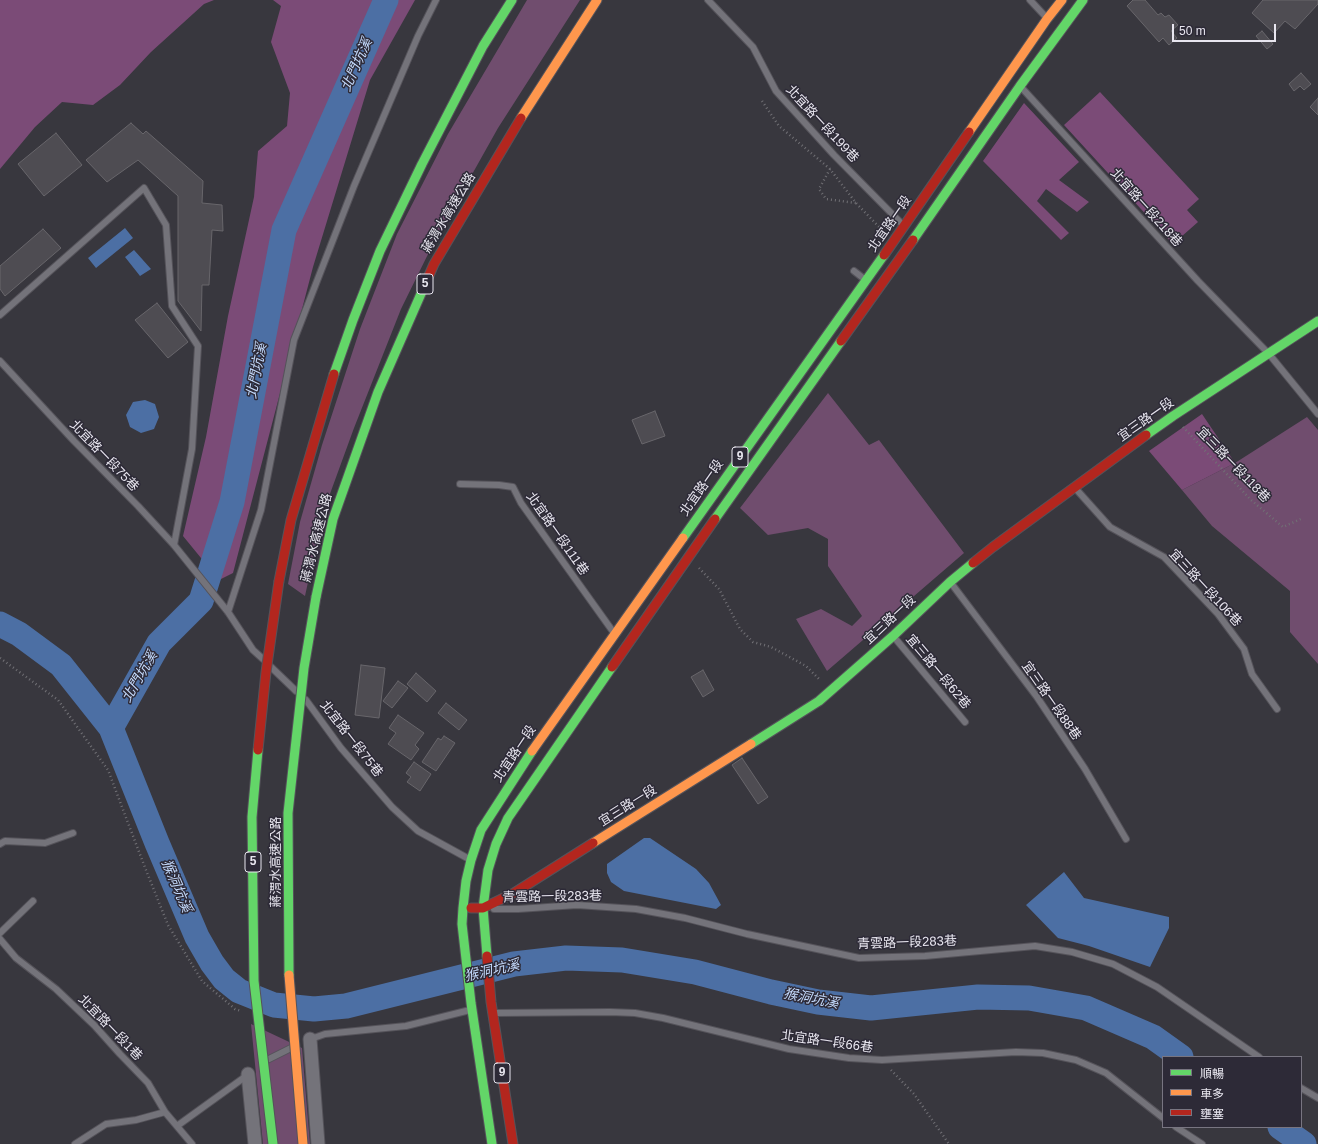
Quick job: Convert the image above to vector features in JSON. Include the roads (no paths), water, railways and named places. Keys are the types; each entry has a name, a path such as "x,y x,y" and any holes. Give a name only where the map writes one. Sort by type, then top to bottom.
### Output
{"main road":[{"name":"蔣渭水高速公路","path":"273,1144 254,981 252,818 266,672 279,581 291,520 330,386 353,320 380,251 422,164 480,53 512,0"},
{"name":"蔣渭水高速公路","path":"303,1144 289,985 288,813 304,668 316,597 333,519 378,392 434,264 530,102 597,0"},
{"name":"北宜路一段","path":"474,1008 463,931 463,908 466,881 496,844 508,818 688,557 915,237 1015,80 1055,24 1062,0"},
{"name":"北宜路一段","path":"490,1013 491,1002 479,865 481,830 525,762 904,226 1015,80 1055,24 1083,0"},
{"name":"宜三路一段","path":"463,908 483,908 514,893 819,701 893,636 950,582 993,547 1173,416 1318,321"},
{"name":"9","path":"474,1008 492,1144"},
{"name":"9","path":"490,1013 513,1144"}],"street":[{"path":"310,1039 318,1144"},
{"path":"254,1070 255,1144"}],"lane":[{"path":"228,612 261,510 294,340 354,186 418,36 436,0"},
{"name":"北宜路一段199巷","path":"708,0 753,47 776,91 834,155 915,237"},
{"path":"1030,0 1055,24"},
{"name":"北宜路一段218巷","path":"1015,80 1198,281 1269,354 1318,414"},
{"path":"0,315 144,188 166,225 172,306 198,346 192,449 174,545"},
{"path":"854,271 866,280"},
{"name":"北宜路一段75巷","path":"0,361 74,441 174,545 218,598 253,650 309,703 341,748 392,807 418,830 479,865"},
{"name":"北宜路一段111巷","path":"460,484 499,485 513,487 521,503 615,635"},
{"name":"宜三路一段106巷","path":"1075,488 1110,527 1164,557 1218,614 1244,648 1252,674 1277,709"},
{"name":"宜三路一段88巷","path":"950,582 1037,697 1085,769 1126,839"},
{"name":"宜三路一段62巷","path":"893,636 965,722"},
{"path":"0,844 5,841 45,843 73,833"},
{"path":"0,933 33,901"},
{"name":"青雲路一段283巷","path":"483,908 518,909 577,905 636,909 685,918 747,934 859,958 925,956 1035,946 1072,952 1113,964 1157,987 1258,1056"},
{"name":"北宜路一段1巷","path":"0,939 16,958 56,990 94,1025 148,1083 164,1112 192,1144"},
{"path":"177,1126 264,1062 310,1039 325,1034 406,1026 474,1008"},
{"name":"北宜路一段66巷","path":"490,1013 634,1013 663,1018 788,1049 849,1058 882,1060 1016,1052 1043,1053 1076,1060 1106,1073 1162,1117"},
{"path":"1302,1089 1318,1098"},
{"path":"74,1144 106,1124 136,1120 164,1112"},
{"path":"1178,1128 1202,1144"}],"water":[{"path":"125,228 133,238 96,268 88,258"},
{"path":"134,250 151,269 140,276 125,257"},
{"path":"145,400 155,404 159,417 154,429 141,433 130,427 126,415 133,402"},
{"path":"644,838 650,838 696,869 709,883 721,905 716,909 624,891 611,882 607,873 607,864"},
{"path":"1064,872 1084,898 1169,917 1169,928 1150,967 1089,946 1058,938 1026,905"}],"waterway":[{"name":"北門坑溪","path":"111,728 159,643 201,601 232,502 284,230 386,0"},
{"name":"猴洞坑溪","path":"0,624 19,634 61,665 111,728 157,843 197,937 212,963 224,979 239,991 274,1005 314,1009 346,1006 514,964 566,958 622,960 695,972 771,992 818,1002 871,1008 978,997 1029,998 1086,1008 1153,1037 1180,1056"},
{"name":"猴洞坑溪","path":"1281,1128 1304,1144"}]}
